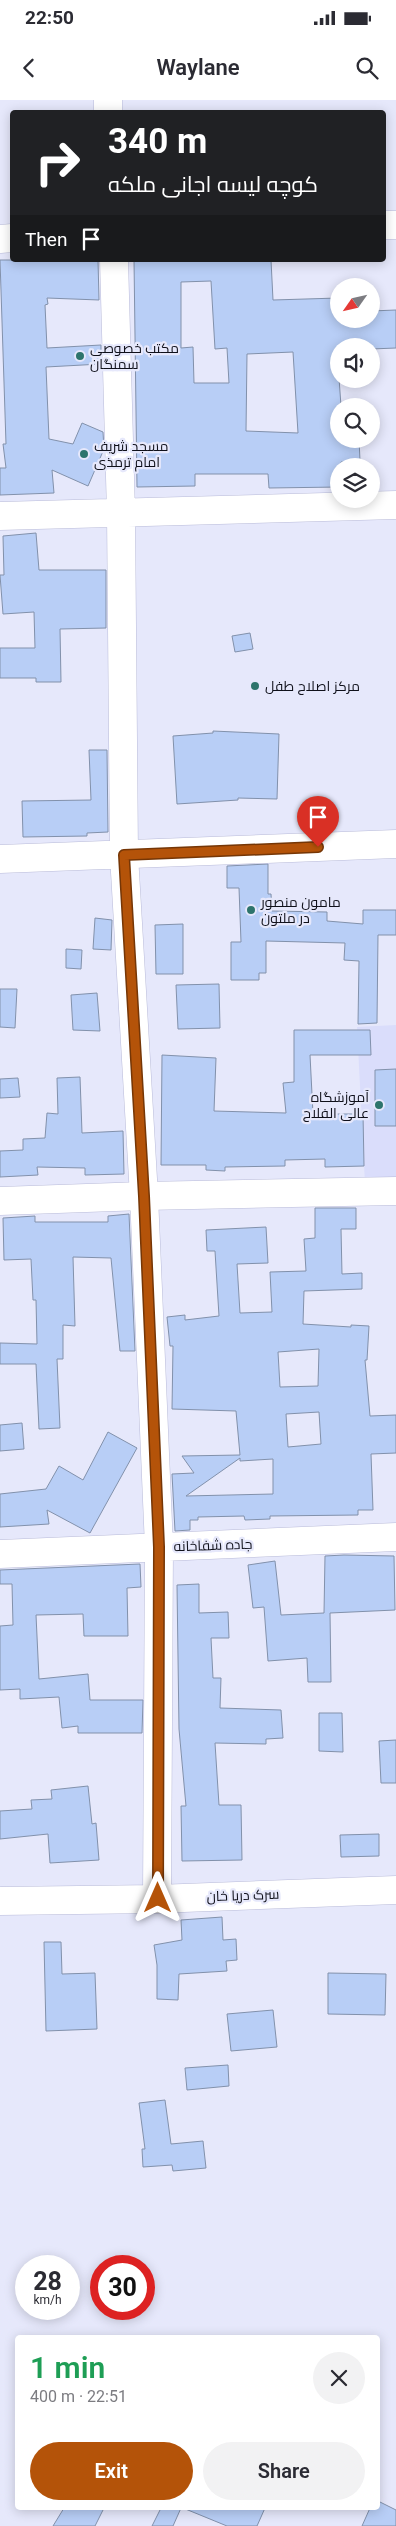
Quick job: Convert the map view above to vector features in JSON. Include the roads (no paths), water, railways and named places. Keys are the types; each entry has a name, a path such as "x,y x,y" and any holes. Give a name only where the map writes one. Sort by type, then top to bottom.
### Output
{"street":[{"path":"114,262 121,514 124,855 144,1196 159,1547 158,1898"},
{"path":"0,516 396,505"},
{"path":"0,860 396,844"},
{"path":"0,1201 396,1191"},
{"name":"جاده شفاخانه","path":"0,1554 396,1537"},
{"name":"سرک دریا خان","path":"0,1901 396,1890"}],"place":[{"name":"مکتب خصوصی سمنگان","path":"80,356"},
{"name":"مسجد شریف امام ترمذی","path":"84,454"},
{"name":"مرکز اصلاح طفل","path":"255,686"},
{"name":"مامون منصور در ملتون","path":"251,910"},
{"name":"آموزشگاه عالی الفلاح","path":"379,1105"}]}
